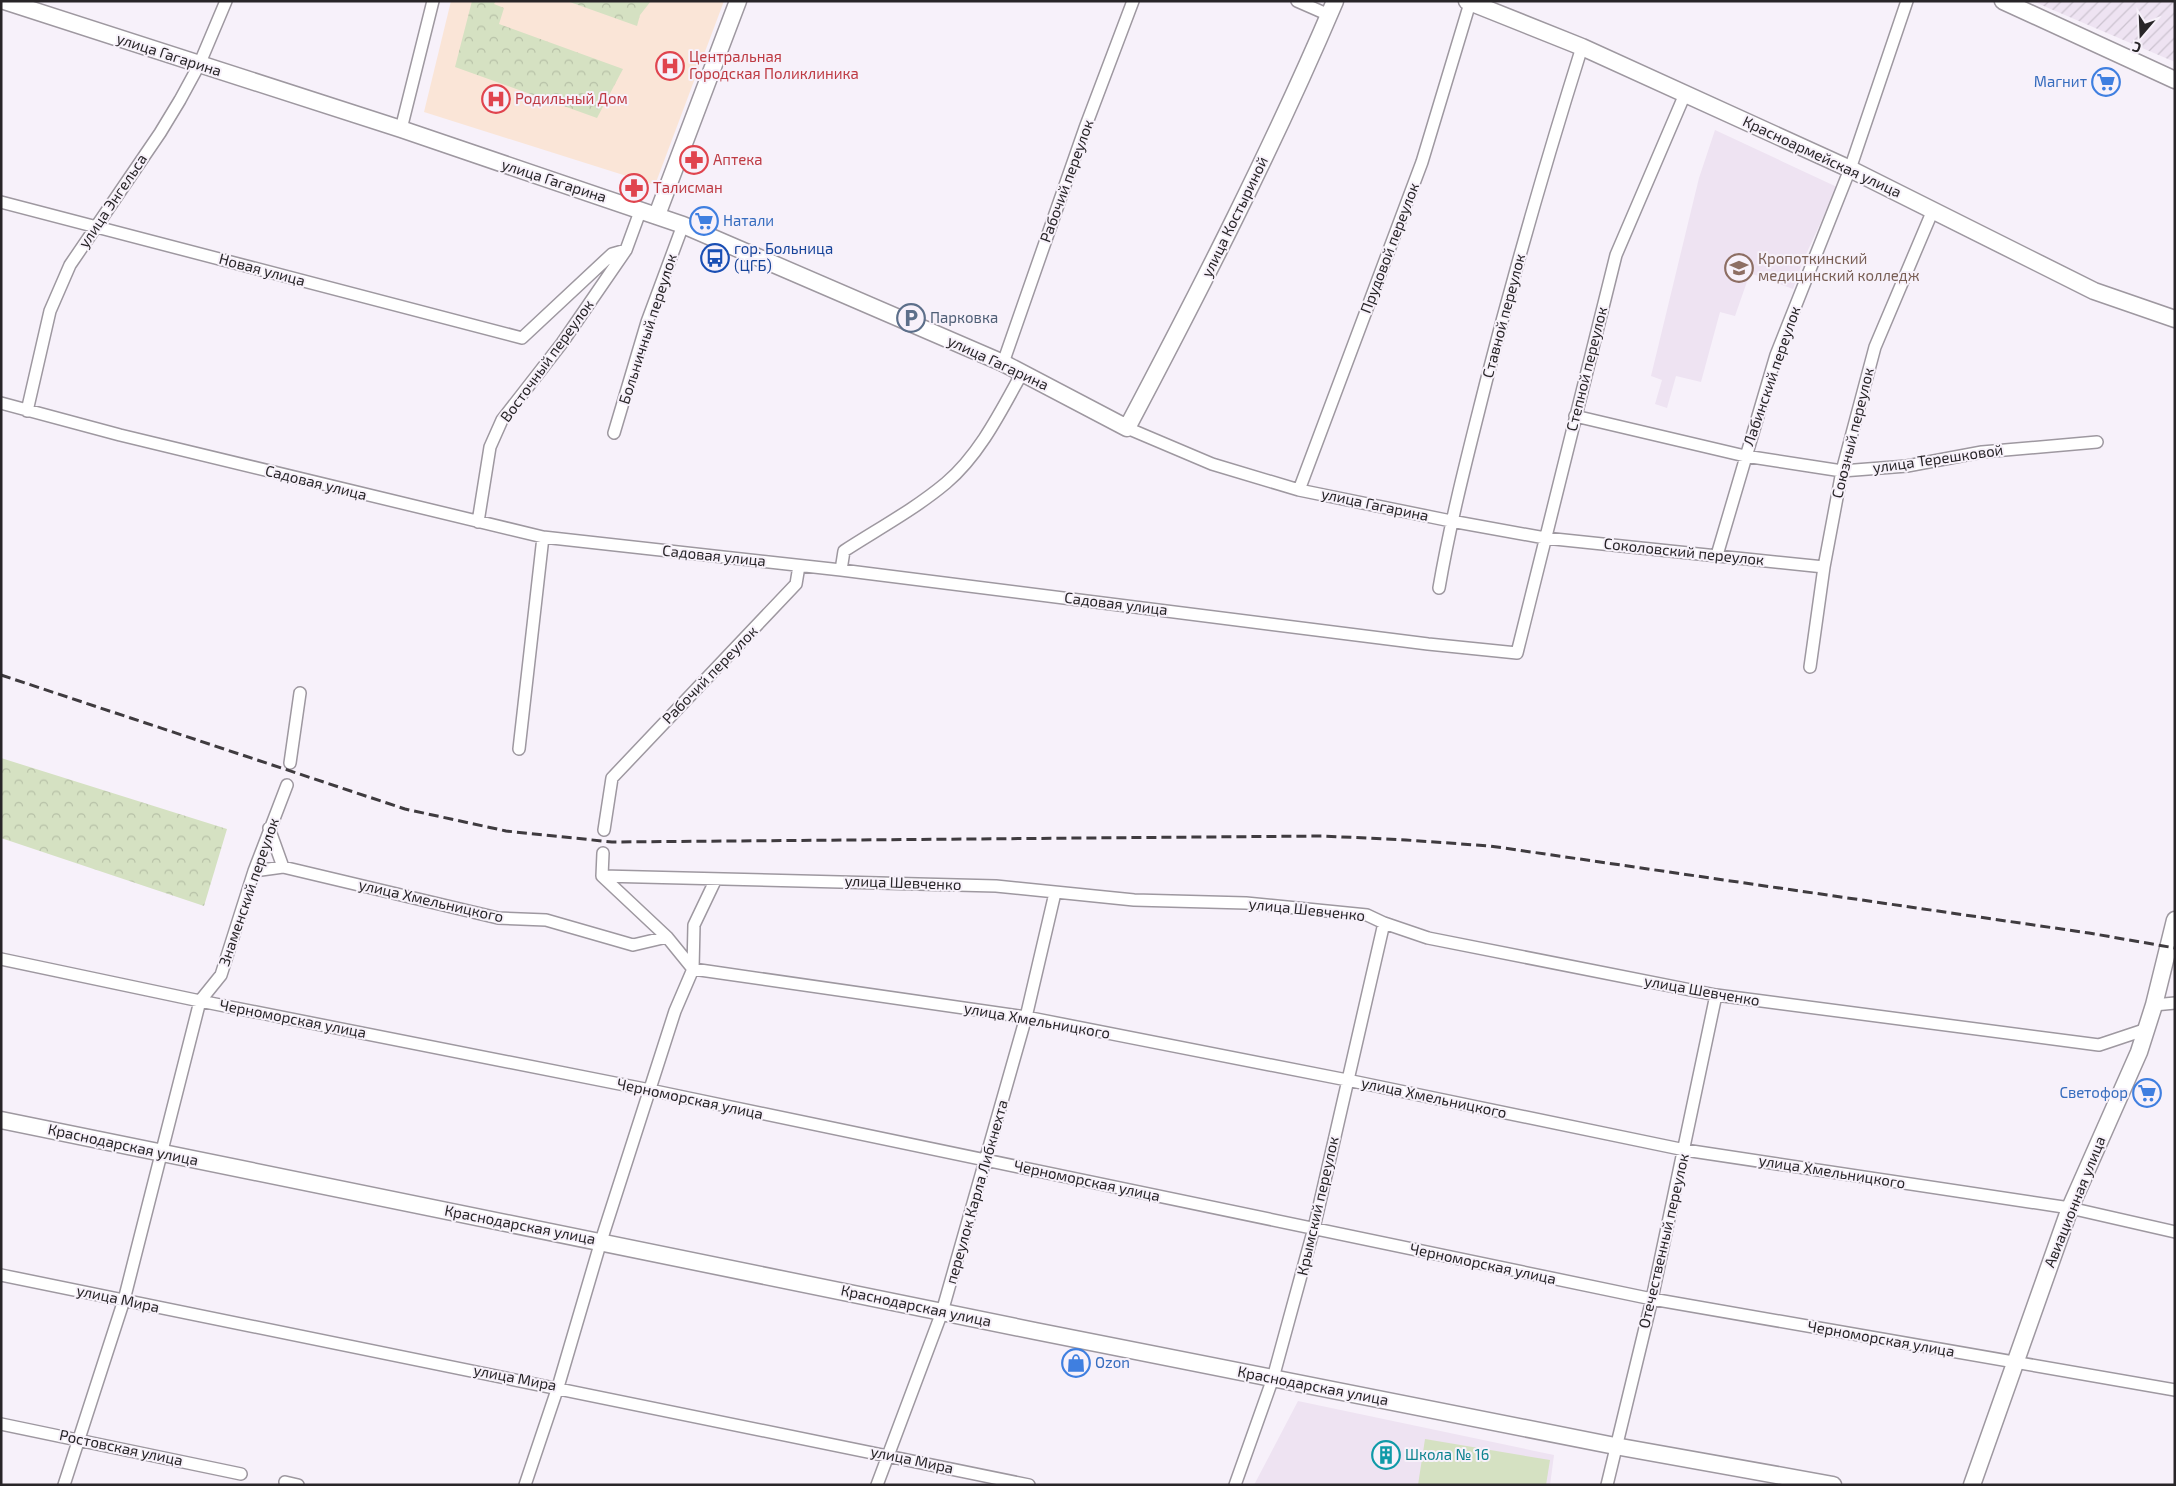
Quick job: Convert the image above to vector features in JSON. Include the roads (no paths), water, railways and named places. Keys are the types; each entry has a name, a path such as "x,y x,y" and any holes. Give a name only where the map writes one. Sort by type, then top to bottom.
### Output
{"street":[{"name":"улица Гагарина","path":"4,1 401,129 657,215 1002,362 1127,428 1212,464 1299,490 1450,521 1545,538"},
{"name":"улица Энгельса","path":"27,411 50,311 70,266 160,133 199,65 226,1"},
{"path":"401,129 433,1"},
{"path":"657,215 738,1"},
{"name":"Рабочий переулок","path":"1002,362 1085,128 1134,1"},
{"path":"1297,1 1332,8"},
{"name":"Лабинский переулок","path":"1717,555 1776,355 1850,169 1907,1"},
{"path":"2003,1 2175,80"},
{"name":"Красноармейская улица","path":"1468,2 1582,47 1850,169 2094,291 2175,319"},
{"name":"Прудовой переулок","path":"1299,490 1422,162 1468,2"},
{"name":"улица Костыриной","path":"1127,428 1185,318 1264,158 1332,8"},
{"name":"Ставной переулок","path":"1439,588 1450,521 1538,186 1582,47"},
{"name":"Степной переулок","path":"1438,645 1517,653 1616,255 1685,94"},
{"name":"Новая улица","path":"1,202 522,338 612,254 626,250"},
{"name":"Восточный переулок","path":"478,522 490,447 502,420 562,342 626,250 641,210"},
{"name":"Союзный переулок","path":"1810,666 1824,567 1842,471 1875,347 1933,210"},
{"name":"Больничный переулок","path":"614,433 647,322 683,225"},
{"path":"841,570 844,551 916,505 947,482 969,458 992,426 1022,373"},
{"name":"Садовая улица","path":"1,403 27,411 544,537 841,570 1438,645"},
{"name":"улица Терешковой","path":"1575,416 1745,456 1842,471 1907,466 1982,452 2097,442"},
{"path":"519,749 544,537"},
{"name":"Соколовский переулок","path":"1545,538 1824,567"},
{"name":"Рабочий переулок","path":"604,830 612,778 796,584 799,566"},
{"path":"290,763 300,694"},
{"name":"Знаменский переулок","path":"64,1485 124,1300 200,1001 221,975 254,871 287,785"},
{"path":"269,828 283,867"},
{"path":"604,853 602,876 667,937 693,969"},
{"name":"улица Хмельницкого","path":"254,871 283,867 498,918 546,920 633,944 667,937"},
{"name":"улица Шевченко","path":"602,876 996,886 1134,900 1246,903 1367,915 1428,938 1716,995 2098,1045 2147,1029"},
{"path":"525,1485 558,1387 601,1241 674,1011 693,969 694,925 715,880"},
{"name":"переулок Карла Либкнехта","path":"877,1485 942,1312 987,1161 1026,1017 1055,893"},
{"name":"Авиационная улица","path":"1972,1485 2070,1208 2147,1029 2175,920"},
{"name":"Крымский переулок","path":"1235,1485 1273,1378 1314,1228 1384,923"},
{"name":"Черноморская улица","path":"1,959 200,1001 650,1090 1652,1299 2175,1390"},
{"name":"улица Хмельницкого","path":"693,969 1026,1017 1347,1080 1685,1150 2070,1208 2175,1232"},
{"name":"Отечественный переулок","path":"1606,1485 1652,1299 1685,1150 1716,995"},
{"path":"2154,1005 2175,1003"},
{"name":"Краснодарская улица","path":"1,1120 1273,1378 1615,1446 1833,1485"},
{"name":"улица Мира","path":"1,1275 558,1387 1029,1485"},
{"name":"Ростовская улица","path":"1,1424 240,1474"},
{"path":"286,1482 298,1485"}],"railway":[{"path":"1,675 405,809 506,831 612,842 1323,836 1406,840 1490,846 2089,933 2175,948"}],"place":[{"name":"Центральная Городская Поликлиника","path":"670,66"},
{"name":"Магнит","path":"2106,82"},
{"name":"Родильный Дом","path":"496,99"},
{"name":"Аптека","path":"694,160"},
{"name":"Талисман","path":"634,188"},
{"name":"Натали","path":"704,221"},
{"name":"гор. Больница (ЦГБ)","path":"715,258"},
{"name":"Кропоткинский медицинский колледж","path":"1739,268"},
{"name":"Парковка","path":"911,318"},
{"name":"Светофор","path":"2147,1093"},
{"name":"Ozon","path":"1076,1363"},
{"name":"Школа № 16","path":"1386,1455"}]}
